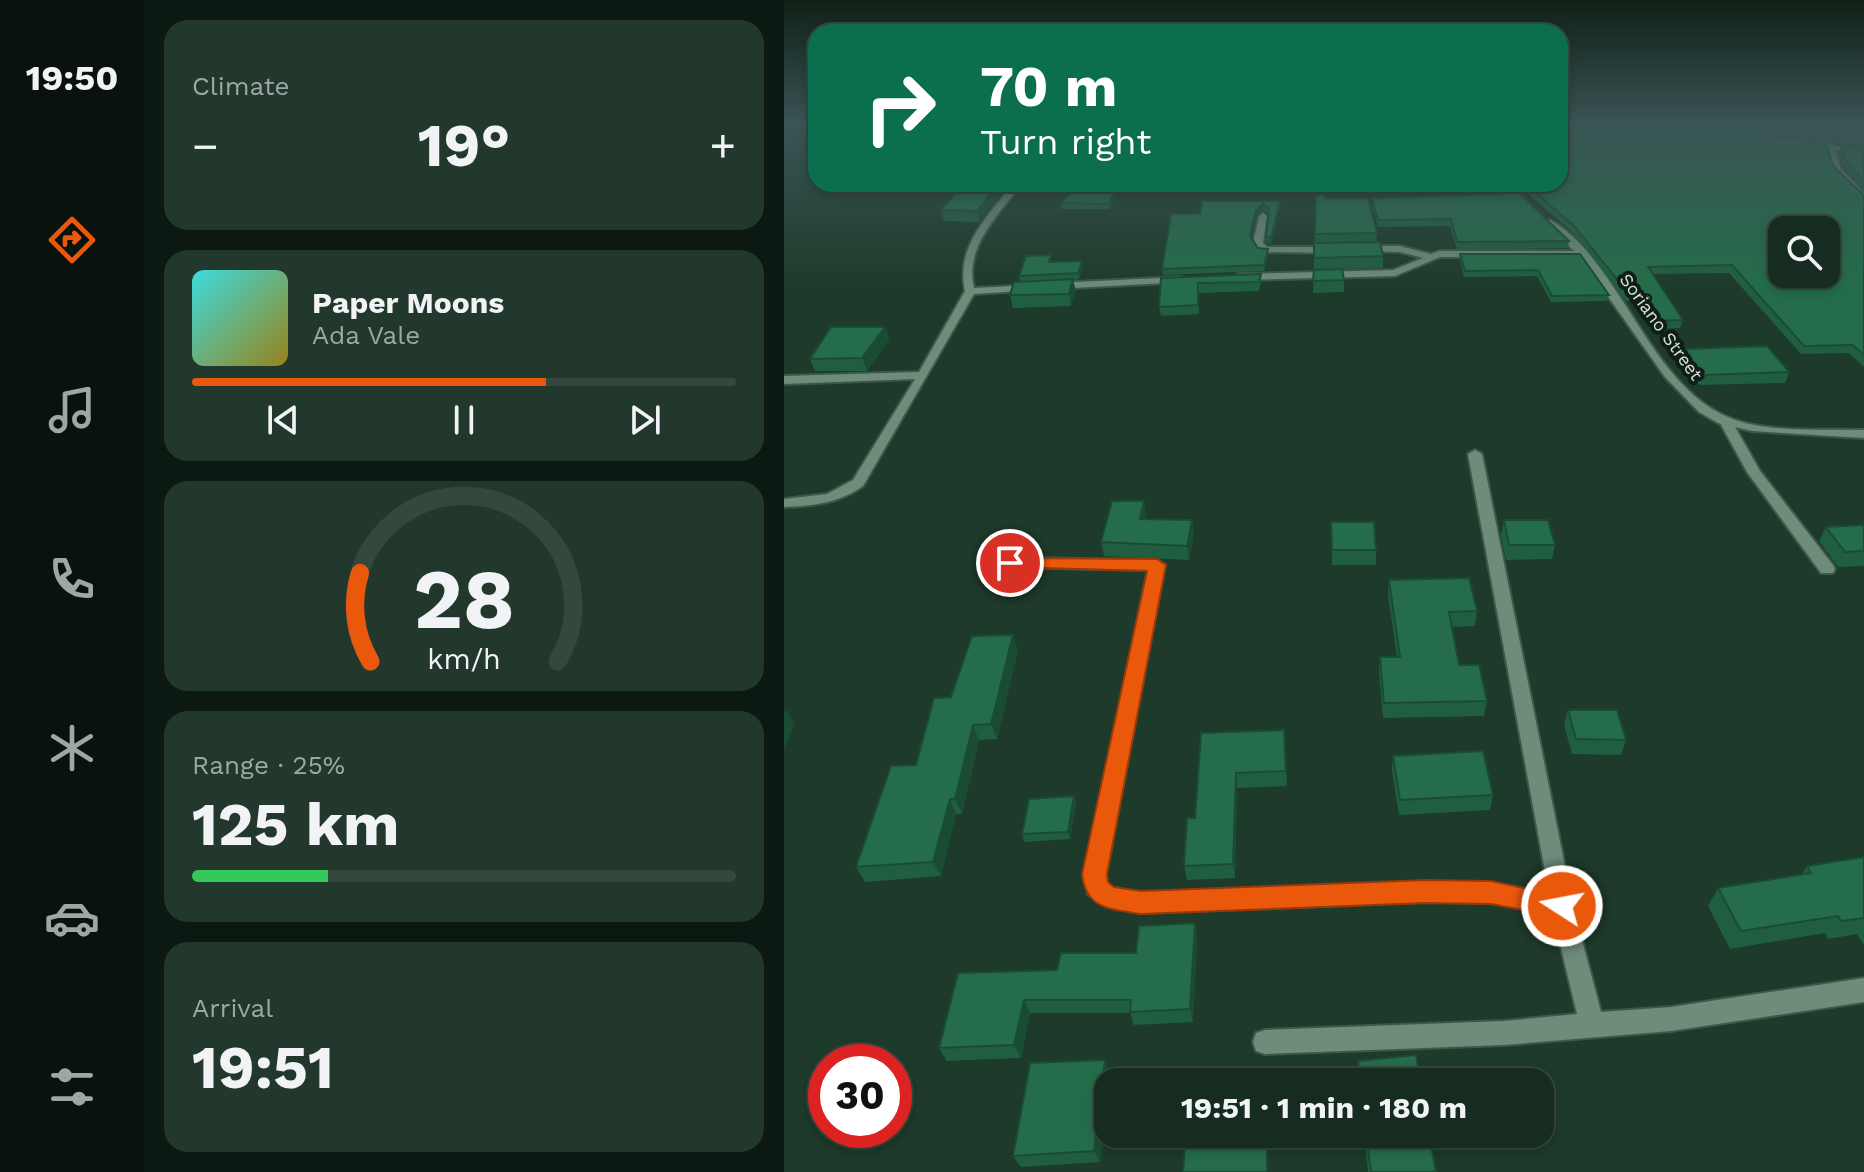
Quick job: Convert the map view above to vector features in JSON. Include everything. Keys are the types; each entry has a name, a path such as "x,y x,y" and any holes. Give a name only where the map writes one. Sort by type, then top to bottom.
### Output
{"street":[{"path":"1845,179 1864,198"},
{"path":"970,291 964,277 969,251 1011,192"},
{"name":"Soriano Street","path":"1541,215 1583,254 1676,381 1697,404 1725,421 1827,433 1864,434"},
{"path":"1263,216 1258,243 1264,250 1386,248 1428,256 1583,254"},
{"path":"1222,278 1395,273 1417,265 1428,256"},
{"path":"970,291 1191,279"},
{"path":"784,503 826,499 846,493 858,483 970,291"},
{"path":"784,380 923,375"},
{"path":"1725,421 1754,472 1827,569"},
{"path":"1475,454 1562,906 1592,1025"},
{"path":"1010,563 1157,565 1095,874 1096,887 1108,897 1141,903 1452,892 1491,893 1562,906"},
{"path":"1265,1042 1504,1033 1671,1019 1864,990"}],"building":[{"path":"1568,179 1847,179 1864,195 1864,355 1853,345 1804,346 1732,265 1648,267 1683,320 1652,321 1633,293 1628,293 1575,227 1535,192 1568,192"},
{"path":"957,192 992,192 977,211 941,210"},
{"path":"1072,192 1115,192 1108,204 1061,203"},
{"path":"1518,192 1569,241 1457,242 1451,219 1378,220 1372,198"},
{"path":"1325,194 1325,198 1368,198 1377,233 1315,234 1316,195"},
{"path":"1202,201 1280,201 1271,238 1266,236 1269,208 1263,204 1256,210 1250,236 1258,248 1268,249 1264,265 1162,269 1171,214 1200,214"},
{"path":"1380,242 1383,256 1314,258 1314,243"},
{"path":"1460,254 1580,254 1609,295 1552,296 1538,270 1465,271"},
{"path":"1051,255 1049,262 1082,261 1078,273 1019,276 1026,256"},
{"path":"1342,269 1344,280 1313,281 1314,270"},
{"path":"1261,274 1259,282 1198,283 1198,305 1159,307 1161,278"},
{"path":"1073,279 1069,294 1010,295 1014,282"},
{"path":"831,327 885,327 862,358 810,359"},
{"path":"1767,346 1789,372 1703,375 1684,349"},
{"path":"1112,501 1144,501 1140,519 1192,520 1187,546 1101,542"},
{"path":"1504,520 1548,520 1555,545 1509,545"},
{"path":"1331,522 1374,522 1376,550 1332,550"},
{"path":"1864,525 1864,551 1845,552 1826,527"},
{"path":"1469,578 1477,611 1449,612 1459,665 1479,665 1487,701 1384,703 1380,657 1400,657 1389,580"},
{"path":"1013,635 991,724 973,725 955,799 950,799 933,862 856,867 891,766 916,765 934,698 951,697 972,636"},
{"path":"1568,710 1617,710 1626,740 1576,739"},
{"path":"1284,730 1286,771 1236,773 1233,864 1184,866 1187,818 1195,818 1201,733"},
{"path":"1483,751 1493,795 1400,800 1393,756"},
{"path":"1074,796 1068,832 1022,834 1029,799"},
{"path":"1864,857 1864,918 1841,921 1838,916 1741,931 1718,888 1811,873 1807,866"},
{"path":"1195,923 1190,1009 1130,1012 1131,1000 1024,1000 1014,1045 939,1048 958,973 1057,970 1061,953 1136,953 1139,926"},
{"path":"1416,1055 1418,1068 1359,1068 1358,1061"},
{"path":"1105,1060 1104,1068 1094,1068 1094,1151 1013,1156 1030,1063"},
{"path":"1185,1148 1267,1148 1267,1172 1183,1172"},
{"path":"1368,1148 1432,1148 1436,1172 1371,1172"}],"route":[{"path":"1010,563 1157,565 1095,874 1096,887 1108,897 1141,903 1426,892 1491,893 1562,906"}]}
